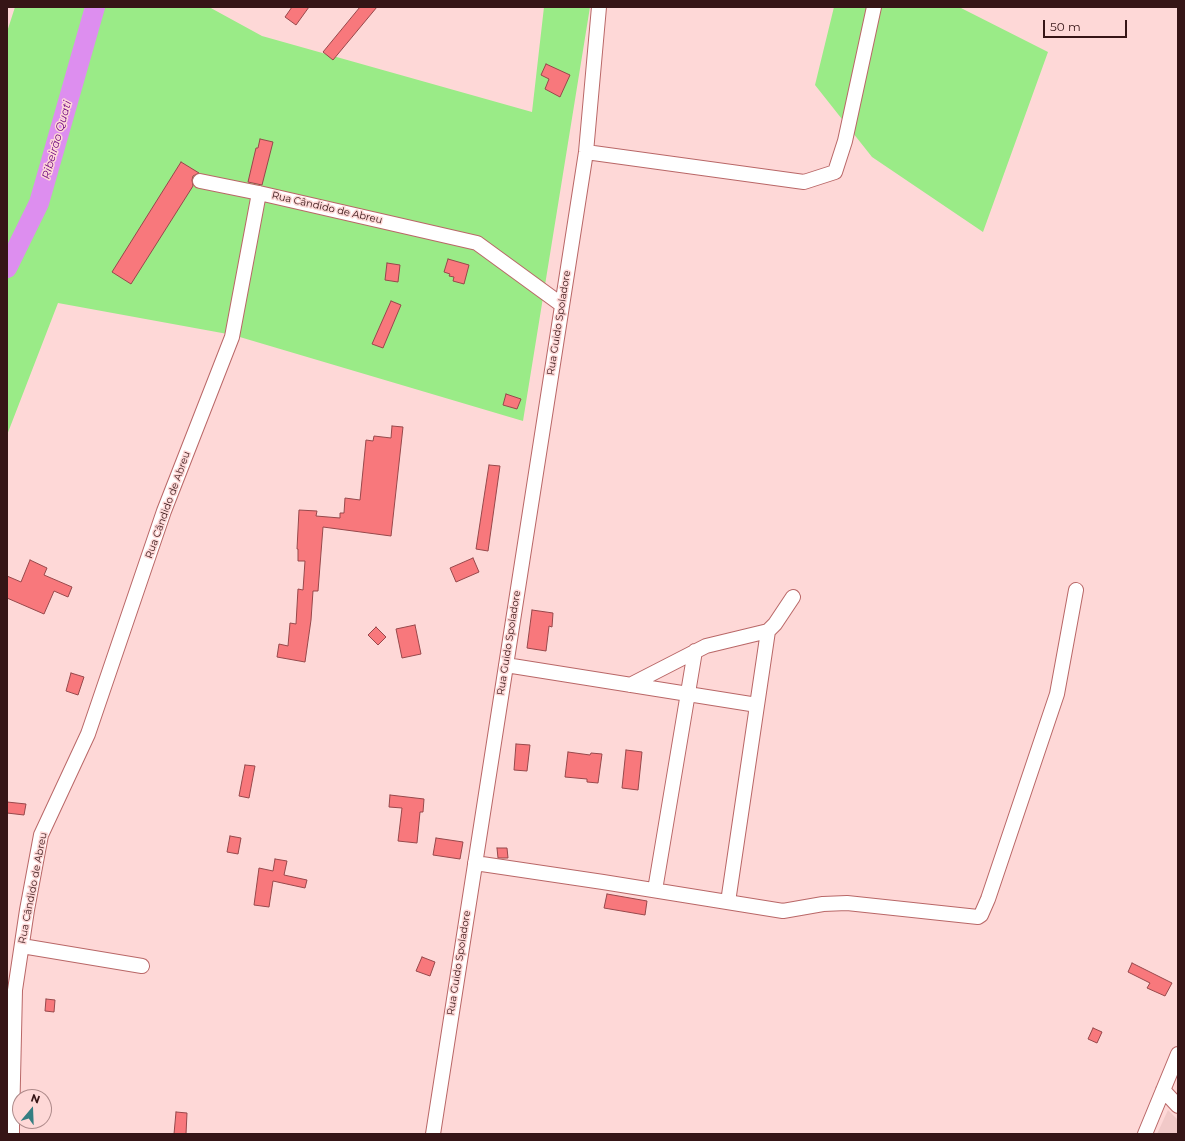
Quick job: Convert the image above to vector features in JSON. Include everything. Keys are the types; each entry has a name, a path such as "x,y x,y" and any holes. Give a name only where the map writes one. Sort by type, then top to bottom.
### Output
{"street":[{"name":"Rua Guido Spoladore","path":"433,1134 586,152 599,7"},
{"path":"586,152 804,182 835,172 845,141 874,7"},
{"path":"200,181 259,193"},
{"name":"Rua Cândido de Abreu","path":"12,1134 15,990 27,910 41,835 88,734 164,511 232,337 259,193 476,243 562,305"},
{"path":"475,863 783,911 823,904 848,903 978,917 981,915 991,892 1057,694 1076,590"},
{"path":"630,685 706,646 768,631 775,624 793,597"},
{"path":"728,902 768,631"},
{"path":"655,890 695,651"},
{"path":"506,665 757,705"},
{"path":"22,946 142,966"},
{"path":"1145,1134 1178,1054"},
{"path":"1163,1090 1178,1106"}],"shaded area":[{"path":"1168,1110 1178,1120 1178,1134 1157,1134"}],"green space":[{"path":"15,7 209,7 262,36 532,112 544,7 590,7 523,421 233,335 58,303 7,435 7,32"},
{"path":"834,7 959,7 1048,52 983,232 872,157 815,85"}],"building":[{"path":"292,7 309,7 296,25 285,17"},
{"path":"360,7 377,7 333,60 323,52"},
{"path":"546,64 570,75 560,97 545,89 549,79 541,75"},
{"path":"260,139 273,142 262,185 248,182 256,148 258,148"},
{"path":"181,162 199,173 193,176 193,186 131,284 112,272"},
{"path":"448,259 469,265 464,284 453,281 454,277 449,276 450,274 444,272"},
{"path":"387,263 400,265 398,282 385,280"},
{"path":"391,301 401,305 383,348 372,344"},
{"path":"506,394 521,399 517,409 503,405"},
{"path":"392,426 403,427 391,536 323,527 318,591 313,591 311,620 305,662 277,657 279,644 288,646 290,623 296,624 298,589 303,590 305,561 298,561 297,549 299,510 317,511 316,516 340,518 340,513 344,513 345,498 360,500 366,440 373,441 374,436 391,438"},
{"path":"489,465 500,466 488,551 476,549"},
{"path":"473,558 479,572 456,582 450,568"},
{"path":"30,560 47,568 44,575 72,587 68,597 54,591 44,614 7,598 7,576 21,582"},
{"path":"532,610 553,613 552,627 549,626 546,651 527,648"},
{"path":"415,625 421,654 402,658 396,629"},
{"path":"376,627 386,637 378,645 368,635"},
{"path":"71,673 84,677 78,695 66,691"},
{"path":"516,744 530,745 527,771 514,770"},
{"path":"626,750 642,752 638,790 622,788"},
{"path":"568,752 590,755 591,753 602,754 598,783 587,782 587,779 565,777"},
{"path":"245,765 255,766 249,798 239,796"},
{"path":"390,795 424,799 423,812 420,812 417,843 398,841 402,808 389,807"},
{"path":"7,802 26,804 24,815 7,813"},
{"path":"230,836 241,838 238,854 227,852"},
{"path":"436,838 463,842 460,859 433,855"},
{"path":"497,848 507,848 508,858 498,858"},
{"path":"275,859 287,861 284,875 307,880 305,888 273,881 269,907 254,905 259,868 273,871"},
{"path":"607,894 647,901 645,915 604,908"},
{"path":"422,957 435,962 430,976 416,971"},
{"path":"1132,963 1172,983 1165,996 1147,988 1150,983 1128,972"},
{"path":"46,999 55,1000 54,1012 45,1011"},
{"path":"1093,1028 1102,1032 1097,1043 1088,1039"},
{"path":"176,1112 187,1113 186,1134 174,1134"}],"waterway":[{"name":"Ribeirão Quati","path":"7,268 39,203 95,7"}]}
